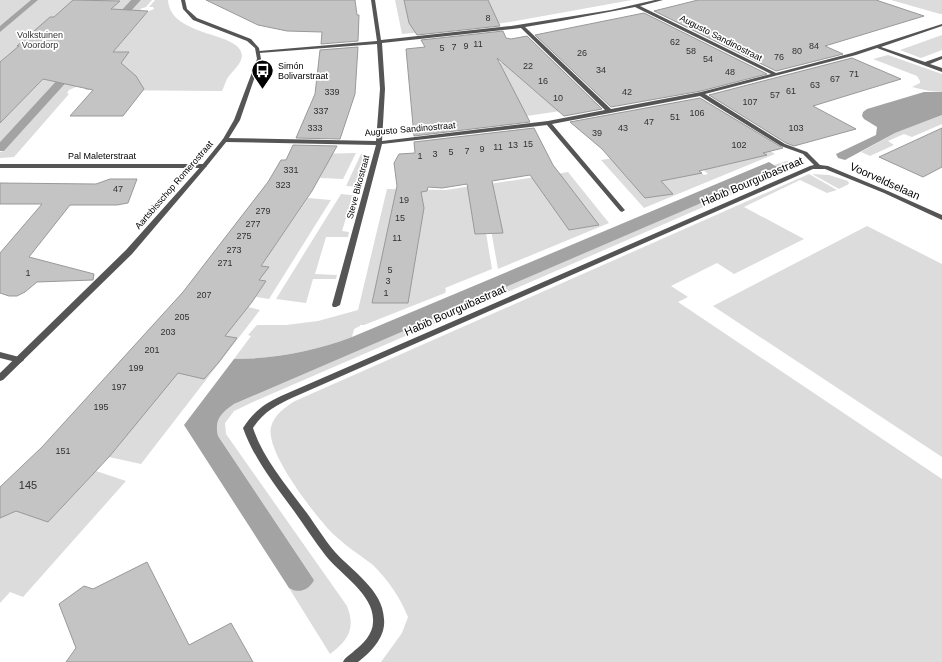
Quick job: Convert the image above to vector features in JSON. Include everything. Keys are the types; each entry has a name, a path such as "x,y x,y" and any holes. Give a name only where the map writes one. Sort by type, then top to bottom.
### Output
{"street":[{"path":"183,0 185,9 195,19 249,40 254,43 259,52 448,36 523,27 661,0"},
{"name":"Steve Bikostraat","path":"336,304 379,143 382,120 380,42 373,0"},
{"name":"Augusto Sandinostraat","path":"636,6 776,75"},
{"name":"Augusto Sandinostraat","path":"225,140 379,143 548,124 701,94 878,47 942,25"},
{"path":"523,27 610,112"},
{"path":"878,47 942,70"},
{"name":"Aartsbisschop Romerostraat","path":"0,378 129,252 225,140 237,120 249,90 259,60 259,52"},
{"path":"925,64 942,57"},
{"name":"Habib Bourguibastraat","path":"701,94 783,145 805,153 818,166"},
{"path":"548,124 622,210"},
{"name":"Pal Maleterstraat","path":"0,166 204,166"},
{"name":"Habib Bourguibastraat","path":"349,662 359,655 373,639 379,621 379,614 372,598 331,554 276,479 251,440 248,428 255,416 269,406 291,394 787,177 818,166"},
{"name":"Voorveldselaan","path":"818,166 826,167 886,192 942,218"},
{"path":"0,355 20,360"}],"green space":[{"name":"Volkstuinen Voordorp","path":"0,0 131,0 0,142"},
{"path":"141,0 152,0 146,7 140,9 142,11 76,87 69,90 67,93 69,94 14,157 0,158 0,152 4,151"},
{"path":"155,0 168,0 172,12 180,21 192,28 231,42 239,48 242,56 241,59 227,79 222,91 86,90 85,88 96,71 147,12 154,9 153,7 149,7"},
{"path":"395,0 444,0 454,29 402,34"},
{"path":"448,0 632,0 510,22 458,29"},
{"path":"891,0 942,0 942,14 940,14"},
{"path":"942,35 942,50 921,58 900,50"},
{"path":"888,55 942,74 942,92 912,87 920,83 917,76 873,59"},
{"path":"536,58 574,109 500,120 483,65"},
{"path":"942,115 942,124 912,137 904,134 888,141 894,145 870,156 861,152 895,133"},
{"path":"742,133 775,154 644,208 601,160 673,149 704,175 708,174 678,148"},
{"path":"356,153 343,179 320,178 327,163 314,154"},
{"path":"361,154 365,154 362,163 368,163 368,166 362,166 357,184 362,185 362,187 346,186"},
{"path":"787,161 796,167 234,411 225,423 226,434 347,606 351,621 349,633 342,644 330,654 289,588 292,590 314,580 218,436 217,426 222,414 234,404 779,169 774,165"},
{"path":"568,172 609,223 498,269 483,185"},
{"path":"809,174 837,190 827,193 800,180 744,207 804,239 734,274 717,263 671,286 688,297 678,302 942,479 942,662 381,662 402,633 408,617 393,589 384,577 373,565 332,533 314,512 293,483 283,467 271,438 272,423 277,415 295,401"},
{"path":"812,174 829,175 848,181 849,184 839,189"},
{"path":"478,185 492,269 445,288 445,293 364,325 360,325 354,329 352,337 338,342 279,356 234,359 251,336 248,335 257,325 286,325 318,321 358,310 387,189 446,190"},
{"path":"341,194 359,196 352,198 342,231 349,232 348,237 326,237 315,274 337,275 336,279 313,279 306,303 276,299"},
{"path":"308,198 331,200 269,299 256,297 266,281 252,279"},
{"path":"867,226 942,264 942,457 713,306"},
{"path":"248,307 260,310 141,464 109,457 220,321 235,324"},
{"path":"96,471 126,481 23,597 10,592 0,603 0,516 14,510 48,522"}],"shaded area":[{"path":"31,0 38,0 0,32 0,26"},
{"path":"131,0 141,0 4,151 0,151 0,142"},
{"path":"924,92 942,92 942,115 895,133 845,160 838,158 836,154 876,135 877,127 864,119 862,116 863,112 867,109"},
{"path":"769,162 780,169 234,404 225,411 218,421 218,436 314,580 307,589 296,591 289,588 184,425 234,359 279,356 309,350 352,337"}],"building":[{"path":"73,0 120,1 111,9 148,11 113,52 129,52 121,63 136,76 144,89 123,116 70,116 93,90 43,79 0,123 0,62 50,17 54,17"},
{"path":"206,0 355,0 357,15 359,15 358,41 321,44 322,32 287,31 258,25"},
{"path":"404,0 488,0 500,26 417,35 409,23"},
{"path":"698,0 876,0 924,16 825,46 843,54 776,71 654,11"},
{"path":"644,13 767,74 701,91 611,107 535,35"},
{"path":"503,31 506,38 511,39 527,36 602,109 564,116 497,58 530,122 414,136 406,49 425,47 421,40"},
{"path":"358,47 355,94 340,139 296,138 315,94 320,50"},
{"path":"852,58 901,79 813,106 856,129 794,146 786,143 709,95"},
{"path":"700,98 783,148 763,153 767,155 699,171 702,173 661,181 673,194 645,198 602,149 570,122"},
{"path":"534,128 553,165 599,225 569,230 530,175 492,181 503,233 475,234 467,184 442,188 428,187 427,191 421,192 424,208 408,303 372,303 397,186 394,163 399,154 415,153 414,142"},
{"path":"942,128 942,167 923,177 879,157"},
{"path":"293,145 337,146 312,191 261,266 269,267 259,280 266,281 252,302 225,336 237,338 219,362 204,379 178,373 109,457 48,522 16,511 0,518 0,487 42,447 183,292 268,182 281,160 286,160"},
{"path":"110,179 137,179 128,203 117,205 70,205 29,257 94,274 93,280 37,282 25,292 17,296 9,296 0,293 0,253 42,204 0,204 0,183 96,184"},
{"path":"147,562 189,645 231,623 253,662 66,662 76,648 59,604 84,586 93,589"}],"place":[{"name":"Simón Bolivarstraat","path":"262,90"}]}
